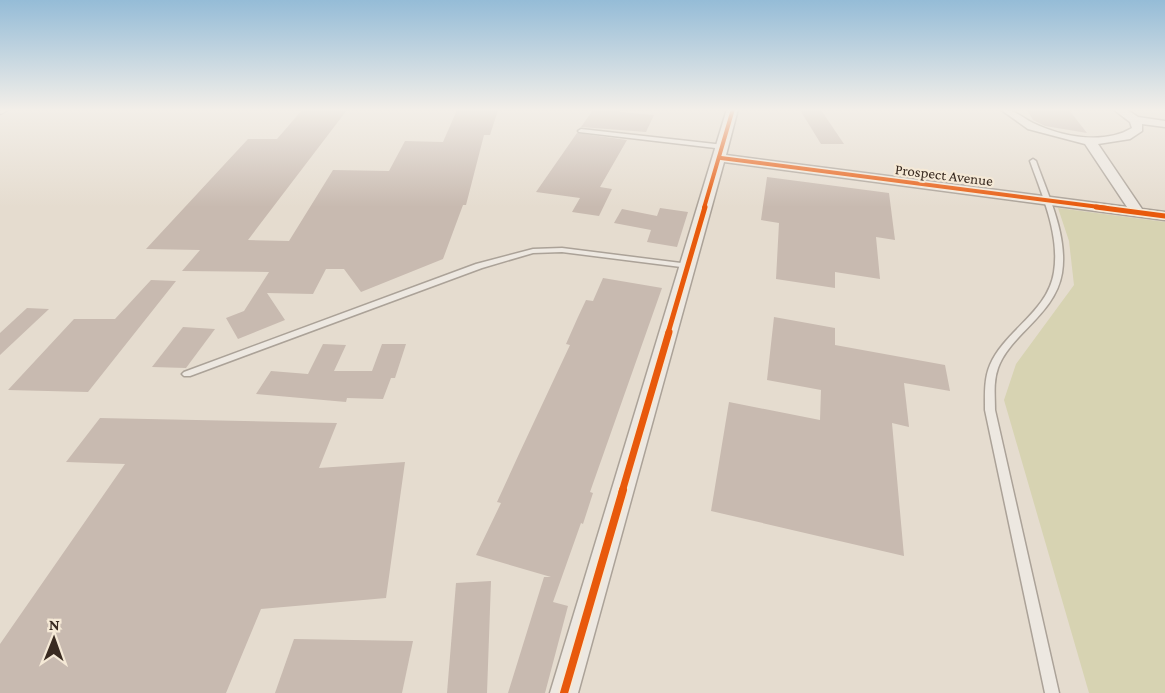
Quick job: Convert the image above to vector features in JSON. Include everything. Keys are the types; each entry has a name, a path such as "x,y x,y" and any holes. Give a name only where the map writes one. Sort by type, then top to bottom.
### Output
{"street":[{"path":"564,693 725,141"},
{"path":"1090,141 1138,213"},
{"name":"Prospect Avenue","path":"722,153 1165,216"}],"lane":[{"path":"651,141 722,153"},
{"path":"1033,161 1056,238 1058,274 1044,302 996,361 989,384 990,410 1052,693"},
{"path":"187,374 479,266 533,251 561,250 689,266"}],"shaded area":[{"path":"1058,208 1165,222 1165,693 1089,693 1004,400 1016,364 1074,285 1069,241"}],"building":[{"path":"246,141 323,141 248,240 289,241 333,170 389,171 405,141 482,141 466,205 463,205 443,259 361,292 344,269 326,269 313,294 267,293 285,320 238,339 226,318 244,311 269,272 182,271 200,250 146,249"},
{"path":"571,141 626,141 600,187 612,189 599,216 572,212 580,198 536,192"},
{"path":"819,141 842,141 844,144 821,144"},
{"path":"767,177 889,193 895,240 876,237 880,279 835,272 835,288 776,279 779,223 761,220"},
{"path":"660,208 688,212 677,247 647,242 651,230 614,223 622,209 657,216"},
{"path":"603,278 662,288 590,492 593,493 583,524 581,523 553,602 568,606 545,693 508,693 544,577 551,577 476,555 501,503 497,502 570,345 566,344 578,317 586,300 593,301"},
{"path":"151,280 176,281 88,392 8,390 74,319 115,319"},
{"path":"27,308 49,309 0,355 0,333"},
{"path":"774,317 835,328 835,345 945,365 950,391 904,383 909,427 892,423 904,556 711,511 729,402 820,420 821,390 767,380"},
{"path":"183,327 215,329 186,368 152,367"},
{"path":"323,344 346,345 334,371 372,371 382,344 406,344 395,378 391,378 383,399 347,398 346,402 256,394 271,371 308,374"},
{"path":"100,418 337,423 319,468 405,462 386,598 261,609 226,693 0,693 0,644 125,464 66,462"},
{"path":"491,581 487,693 447,693 456,583"},
{"path":"294,639 413,641 402,693 275,693"}],"cycle path":[{"path":"564,693 724,141"},
{"path":"721,158 1165,216"}]}
